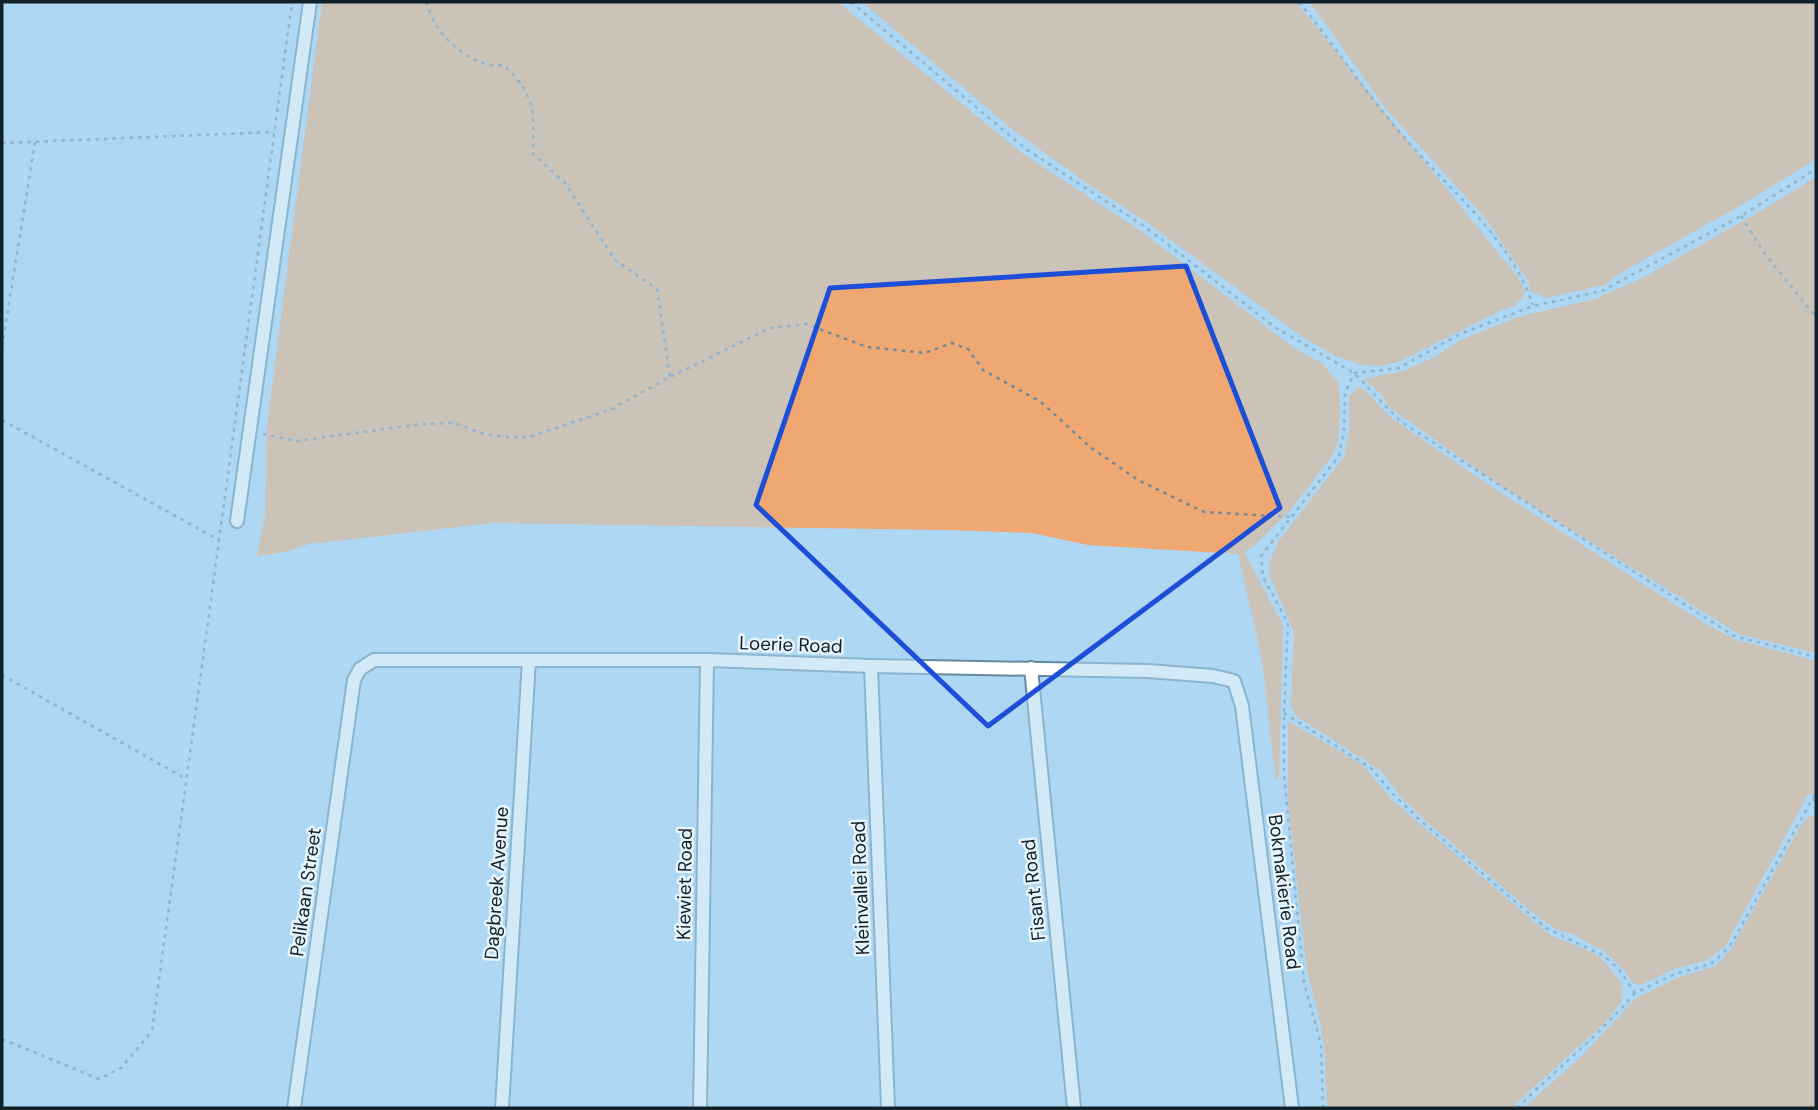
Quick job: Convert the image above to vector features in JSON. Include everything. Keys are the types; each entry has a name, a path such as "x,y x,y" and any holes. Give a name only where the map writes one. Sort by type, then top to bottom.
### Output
{"street":[{"path":"237,521 310,2"},
{"name":"Loerie Road","path":"355,680 360,669 374,660 707,660 1148,671 1213,676 1234,681"},
{"name":"Dagbreek Avenue","path":"502,1108 530,660"},
{"name":"Kiewiet Road","path":"700,1108 707,660"},
{"name":"Kleinvallei Road","path":"871,666 888,1108"},
{"name":"Fisant Road","path":"1031,668 1073,1108"},
{"name":"Pelikaan Street","path":"294,1108 355,680"},
{"name":"Bokmakierie Road","path":"1234,681 1242,706 1293,1108"}],"path":[{"path":"2,1039 99,1079 121,1068 152,1031 292,2"},
{"path":"426,2 439,31 458,49 489,67 503,65 516,76 532,101 533,154 565,183 615,261 657,289 670,377"},
{"path":"851,2 1026,149 1144,226 1276,328 1354,373 1400,421 1734,636 1816,657"},
{"path":"1299,2 1405,139 1483,222 1526,284 1533,306"},
{"path":"2,143 274,132"},
{"path":"2,348 35,142"},
{"path":"1354,373 1399,368 1460,334 1533,306 1602,291 1741,216 1816,169"},
{"path":"1741,216 1765,254 1816,317"},
{"path":"250,429 296,441 423,424 454,423 481,433 503,437 530,437 612,409 770,328 806,324 867,347 925,353 952,342 968,349 983,370 1041,402 1090,447 1138,480 1204,512 1293,517"},
{"path":"1322,1108 1321,1045 1304,982 1284,774 1288,623 1263,577 1261,556 1339,456 1344,431 1345,393 1354,373"},
{"path":"2,419 219,540"},
{"path":"2,675 186,779"},
{"path":"1284,713 1371,768 1420,820 1546,928 1604,956 1618,968 1635,993"},
{"path":"1517,1108 1588,1044 1635,993 1675,974 1711,964 1730,946 1816,789"},
{"path":"1813,798 1816,804"}],"highlighted area":[{"path":"1186,266 1280,508 988,726 756,505 830,288"}],"shaded area":[{"path":"322,2 838,2 1023,154 1142,232 1294,348 1322,363 1339,383 1338,442 1332,456 1289,512 1253,547 1244,552 1283,625 1279,773 1276,782 1262,659 1238,554 1088,545 1032,533 493,523 309,544 286,552 257,556 265,515 267,426"},
{"path":"862,2 1296,2 1517,276 1525,291 1523,296 1512,307 1401,361 1383,366 1361,365 1336,356 1304,338 1148,223 1012,129"},
{"path":"1310,2 1816,2 1816,159 1745,203 1615,276 1605,285 1545,298 1530,291 1529,282 1487,220 1386,109"},
{"path":"1816,177 1816,653 1739,634 1504,488 1390,408 1380,393 1364,379 1403,371 1433,358 1461,340 1518,317 1596,299 1646,276"},
{"path":"1358,387 1366,391 1390,417 1487,484 1699,620 1734,639 1816,661 1816,797 1809,793 1726,945 1708,960 1674,969 1641,985 1633,983 1625,971 1605,952 1573,934 1557,930 1532,912 1427,822 1402,798 1381,771 1295,715 1291,706 1294,632 1269,574 1269,563 1278,542 1344,457 1349,435 1349,396"},
{"path":"1288,721 1363,765 1393,801 1550,935 1602,959 1621,982 1622,1001 1607,1021 1513,1108 1327,1108 1325,1054 1307,970 1288,802"},
{"path":"1809,816 1816,816 1816,1108 1524,1108 1583,1055 1635,999 1677,978 1716,966 1731,949 1803,822"}]}
